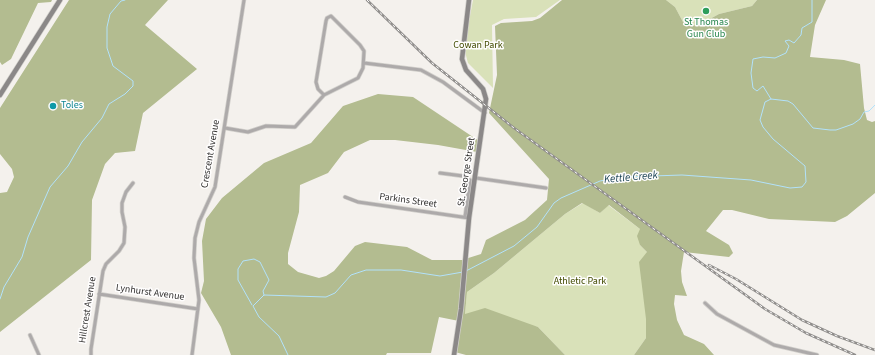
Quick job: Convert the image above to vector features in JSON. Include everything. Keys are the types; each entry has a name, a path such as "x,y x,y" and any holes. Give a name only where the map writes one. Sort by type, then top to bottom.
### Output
{"street":[{"path":"0,95 60,0"},
{"name":"Crescent Avenue","path":"192,355 199,298 194,258 194,243 199,222 215,187 244,0"},
{"name":"St. George Street","path":"454,355 463,286 467,218 476,178 486,99 485,91 466,70 462,59 470,0"},
{"path":"225,128 248,132 266,126 295,128 324,95 340,86 355,81 362,72 365,55 360,44 335,18 327,18 316,82 318,89 324,95"},
{"path":"364,63 421,70 443,82 485,113"},
{"path":"440,173 463,176 470,180 467,218"},
{"path":"476,178 546,188"},
{"name":"Hillcrest Avenue","path":"92,355 91,348 103,268 118,253 124,242 125,227 122,203 126,192 132,183"},
{"name":"Parkins Street","path":"345,197 358,202 467,218"},
{"name":"Lynhurst Avenue","path":"99,294 198,309"},
{"path":"705,303 717,314 774,345 817,355"},
{"path":"30,336 39,355"}],"green space":[{"path":"0,0 52,0 51,2 38,3 11,59 2,65 0,62"},
{"path":"69,0 168,0 145,25 197,69 143,113 135,151 115,153 105,164 92,200 91,260 0,332 0,193 7,192 14,177 12,169 0,154 0,108"},
{"name":"Cowan Park","path":"473,0 560,0 536,17 504,19 492,25 493,88 468,63 464,48"},
{"path":"562,0 666,0 675,7 683,22 697,26 719,14 752,6 757,0 826,0 815,25 810,57 844,60 860,64 864,108 867,120 872,122 875,121 875,193 847,216 835,222 769,219 732,210 723,210 706,231 729,245 733,253 729,257 684,252 681,271 682,282 687,296 675,295 674,304 677,320 684,335 704,344 714,355 634,355 646,338 646,319 639,262 647,252 640,245 637,236 640,229 609,205 600,213 582,203 565,214 494,273 467,292 465,314 485,308 538,327 565,355 466,355 455,352 459,321 439,317 431,353 387,353 386,355 231,355 221,327 201,293 204,281 202,241 206,219 222,198 264,163 311,143 343,106 378,94 413,97 479,141 477,152 438,145 395,140 370,140 344,152 328,173 300,185 299,212 288,253 288,264 298,272 319,278 326,276 334,271 355,246 365,242 407,247 432,260 462,260 481,254 486,240 525,220 547,200 549,179 489,113 497,75 495,26 501,23 532,21 540,18"},
{"name":"St Thomas Gun Club","path":"666,0 757,0 752,6 719,14 697,26 683,22 675,7"},
{"name":"Athletic Park","path":"583,203 600,213 608,205 640,229 640,245 647,252 646,338 634,355 565,355 538,327 465,314 467,292 494,273 565,214"}],"waterway":[{"path":"0,299 4,287 22,257 28,237 50,187 68,166 82,142 102,118 109,104 125,94 133,86 133,81 113,66 107,48 107,27 110,14 121,1 125,0"},
{"path":"771,99 763,86 757,91 753,88 751,73 753,59 763,57 775,58 786,53 789,46 785,41 789,40 794,43 801,35 802,28 812,22 812,0"},
{"name":"Kettle Creek","path":"466,271 514,246 537,227 554,203 561,198 600,181 622,177 682,175 751,180 790,188 802,187 806,182 805,166 773,139 763,127 760,120 765,102 771,99 788,101 793,104 813,128 830,130 836,130 853,124 860,119 864,112 869,111 875,105"},
{"name":"Kettle Creek","path":"252,305 238,280 238,269 243,261 254,259 260,262 269,280 263,291 264,295"},
{"name":"Kettle Creek","path":"288,355 279,336 259,317 253,306 264,295 326,297 335,293 351,275 366,270 401,270 440,276 463,272"}],"railway":[{"path":"367,0 432,63 514,128 765,309 806,333 855,355"},
{"path":"709,265 736,279 802,320 837,336 875,350"}],"place":[{"name":"St Thomas Gun Club","path":"706,11"},
{"name":"Toles","path":"53,106"}]}
